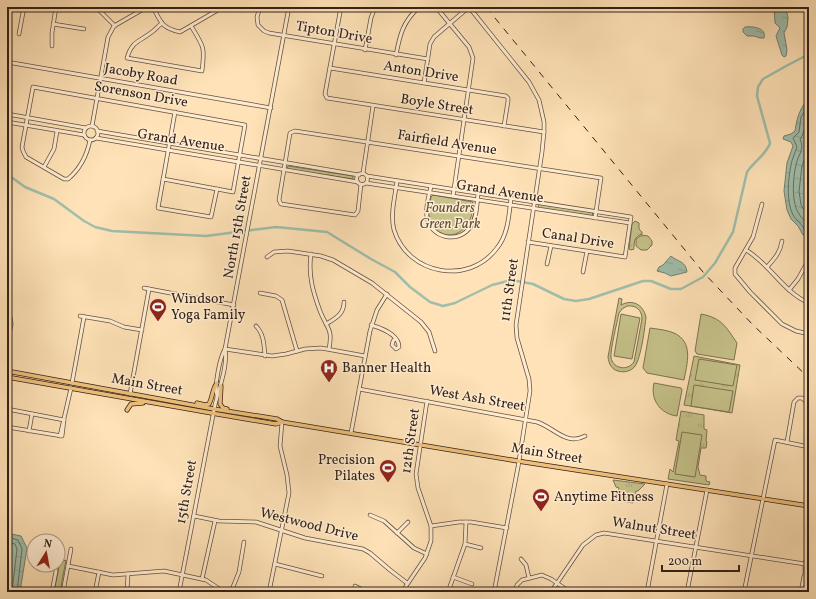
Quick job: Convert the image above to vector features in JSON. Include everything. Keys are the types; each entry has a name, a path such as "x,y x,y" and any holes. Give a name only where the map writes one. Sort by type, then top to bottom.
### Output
{"main road":[{"name":"Main Street","path":"7,371 276,419 282,422 809,506"},
{"name":"Main Street","path":"7,377 213,414 276,424 282,422"},
{"path":"34,381 66,385 71,385 72,383"},
{"path":"182,403 193,402 209,404 213,388 217,383"},
{"path":"71,388 76,386 97,388"},
{"path":"221,386 219,402 222,407 248,414"},
{"path":"106,394 111,393 128,396 130,394"},
{"path":"129,398 132,396 152,400 161,399"},
{"path":"127,410 131,404 135,403 153,405 160,404"}],"street":[{"path":"19,34 24,7"},
{"path":"52,46 52,33 56,7"},
{"path":"94,7 115,26"},
{"path":"92,126 108,37 115,26 147,7"},
{"path":"153,7 162,23 169,29 180,32 223,7"},
{"name":"Tipton Drive","path":"260,7 257,17 258,26 264,31 284,36 365,50 428,59"},
{"name":"North 15th Street","path":"220,364 234,305 289,7"},
{"path":"330,68 341,7"},
{"path":"365,50 371,18 375,7"},
{"path":"396,55 400,35 404,25 418,7"},
{"path":"436,7 469,47 472,53 473,62 453,196"},
{"path":"424,83 430,44 434,37 469,7"},
{"name":"11th Street","path":"469,7 529,82 539,100 544,122 539,169 516,329 517,338 530,385 520,461 494,592"},
{"path":"162,23 152,32 134,43 127,58 202,71 204,52 202,43 191,26"},
{"path":"54,24 84,29"},
{"name":"Jacoby Road","path":"7,62 271,108"},
{"name":"Boyle Street","path":"330,68 325,94 326,98 544,132"},
{"name":"Anton Drive","path":"330,68 503,95 508,98 504,126"},
{"name":"Sorenson Drive","path":"27,118 33,87 245,125 240,155"},
{"path":"363,173 373,106"},
{"path":"175,112 158,208 211,217 217,189"},
{"path":"7,114 86,128 92,126"},
{"path":"27,118 22,151 26,157 64,179 68,179 79,166 85,157 90,140"},
{"path":"7,122 84,135 90,140"},
{"path":"90,140 96,138 97,135 97,131 92,126"},
{"path":"84,135 86,128"},
{"path":"44,167 54,149 57,131"},
{"name":"Grand Avenue","path":"97,131 359,175"},
{"name":"Fairfield Avenue","path":"285,162 289,135 291,132 295,131 601,178 596,212"},
{"name":"Grand Avenue","path":"96,138 358,182"},
{"path":"163,179 233,192 240,155"},
{"path":"285,162 279,200 282,204 356,214 358,211 361,184"},
{"path":"363,173 367,176 368,180 366,183 361,184 358,182 357,178 363,173"},
{"name":"Grand Avenue","path":"366,183 630,223 631,217 367,176"},
{"path":"397,181 392,214 394,230 402,246 412,258 422,265 441,271 457,271 472,268 485,260 498,248 505,233 511,198"},
{"path":"431,186 427,214 429,223 435,231 446,237 459,236 468,230 473,222 478,194"},
{"path":"762,204 756,228 746,250 735,268 735,274 738,279 782,324 796,331 809,334"},
{"path":"594,218 596,212"},
{"name":"Canal Drive","path":"528,242 625,257 630,223"},
{"path":"767,267 777,256 782,241"},
{"path":"547,264 551,246"},
{"path":"746,250 757,256 788,290 809,303"},
{"path":"267,257 274,252 285,251 311,254 333,260 372,283 424,325 431,335 435,350"},
{"path":"583,272 587,251"},
{"path":"311,254 309,271 310,278 320,310 331,336 329,349"},
{"path":"788,290 798,279 809,259"},
{"path":"144,288 234,305"},
{"path":"130,394 149,289"},
{"path":"260,293 276,296 282,300 297,351"},
{"path":"351,433 372,325 377,310 387,294"},
{"path":"326,324 341,313 344,308 344,302"},
{"path":"80,316 110,321 124,327 142,330"},
{"path":"72,383 84,317"},
{"path":"372,325 382,329 395,339"},
{"path":"256,326 260,330 262,336 264,356"},
{"path":"225,348 264,356 278,356 312,348 329,349 365,356"},
{"name":"North 15th Street","path":"224,365 226,354 225,348"},
{"name":"15th Street","path":"217,396 215,392 220,364"},
{"name":"15th Street","path":"179,592 213,414 221,386 224,365"},
{"path":"7,427 61,436 71,388"},
{"name":"West Ash Street","path":"359,389 526,419 543,424 568,439 575,440 585,436"},
{"path":"787,442 794,402 800,398 804,399 809,404"},
{"name":"12th Street","path":"402,592 426,554 431,541 431,526 416,483 416,472 427,401"},
{"path":"7,409 64,420"},
{"path":"29,431 32,414"},
{"path":"269,592 289,488 280,446 282,422"},
{"path":"744,592 775,440 809,447"},
{"path":"647,592 668,484"},
{"path":"687,592 707,490"},
{"path":"370,515 384,521 414,548 426,554"},
{"name":"Westwood Drive","path":"194,516 215,521 251,521 305,538 364,550 407,583"},
{"path":"202,579 215,521"},
{"path":"397,532 408,522"},
{"path":"431,526 466,522 507,528"},
{"path":"448,592 465,544 466,522"},
{"name":"Walnut Street","path":"551,592 583,545 596,534 607,533 657,540 808,564"},
{"path":"231,592 238,572 244,542"},
{"path":"465,544 481,548"},
{"path":"803,583 808,564 807,560 809,548"},
{"path":"63,592 71,549"},
{"path":"521,560 526,565 529,578"},
{"path":"275,564 322,576"},
{"path":"801,592 808,564"},
{"path":"68,566 113,575 159,571 183,575 210,582 224,592"},
{"path":"95,592 99,572"},
{"path":"52,592 56,573"},
{"path":"127,592 128,574"},
{"path":"515,592 518,583 522,580 546,576 570,592"},
{"path":"453,577 472,584"},
{"path":"356,586 367,592"}],"green space":[{"path":"288,166 353,176 353,179 287,169"},
{"name":"Founders Green Park","path":"433,195 473,202 471,216 467,225 460,232 452,235 437,231 432,224 429,215 431,197"},
{"path":"539,204 591,212 593,214 591,216 538,208"},
{"path":"635,221 639,223 639,229 642,234 636,238 634,242 634,249 631,250 629,249 632,224"},
{"path":"642,235 648,236 652,241 652,245 647,250 641,250 636,246 636,239"},
{"path":"619,298 622,299 621,305 625,303 633,303 640,306 646,317 639,356 635,366 628,371 620,372 612,368 608,357","holes":["630,306 636,307 640,311 642,319 634,362 627,367 621,368 616,366 612,361 612,349 619,313 622,309"]},
{"path":"621,314 640,318 632,359 614,356"},
{"path":"701,314 719,321 730,332 737,343 734,360 697,354 695,351"},
{"path":"650,328 674,333 684,342 688,354 684,380 647,373 643,368"},
{"path":"694,356 740,365 732,413 684,405"},
{"path":"699,359 737,365 733,386 695,380"},
{"path":"654,383 681,388 682,390 677,416 671,415 661,409 658,405 654,395"},
{"path":"694,385 733,391 729,412 691,406"},
{"path":"681,411 704,415 704,429 707,430 707,442 706,448 701,448 698,467 700,475 706,476 706,481 710,482 709,485 668,479 670,469 673,472 679,441 676,440"},
{"path":"682,432 702,435 695,477 675,474"},
{"path":"613,480 645,484 638,491 636,491 633,503 616,500 619,488 616,487"},
{"path":"58,573 64,573 60,592 54,592"}],"water":[{"path":"774,7 782,7 787,13 788,18 787,27 784,33 787,50 786,56 784,57 776,36 780,28 775,23"},
{"path":"745,27 759,28 763,32 764,38 747,36 743,32"},
{"path":"809,98 809,234 803,235 798,226 791,219 787,210 784,191 787,163 793,146 791,142 783,139 784,136 795,131 799,113"},
{"path":"671,256 685,266 687,272 671,276 657,271 659,267 663,265"},
{"path":"7,314 12,317 13,324 7,355"},
{"path":"7,533 21,536 26,546 26,554 20,592 7,592"}],"waterway":[{"path":"7,174 25,187 54,199 84,221 95,227 112,231 206,236 276,227 327,232 395,272 410,287 430,302 443,306 455,303 492,285 508,281 533,284 564,299 576,301 589,299 643,281 651,281 671,289 681,289 703,277 715,263 733,232 747,172 763,155 770,143 757,96 758,87 763,79 809,54"}],"railway":[{"path":"486,7 703,272 753,325 809,378"}],"place":[{"name":"Windsor Yoga Family","path":"158,322"},
{"name":"Banner Health","path":"329,383"},
{"name":"Precision Pilates","path":"388,483"},
{"name":"Anytime Fitness","path":"541,512"}]}
